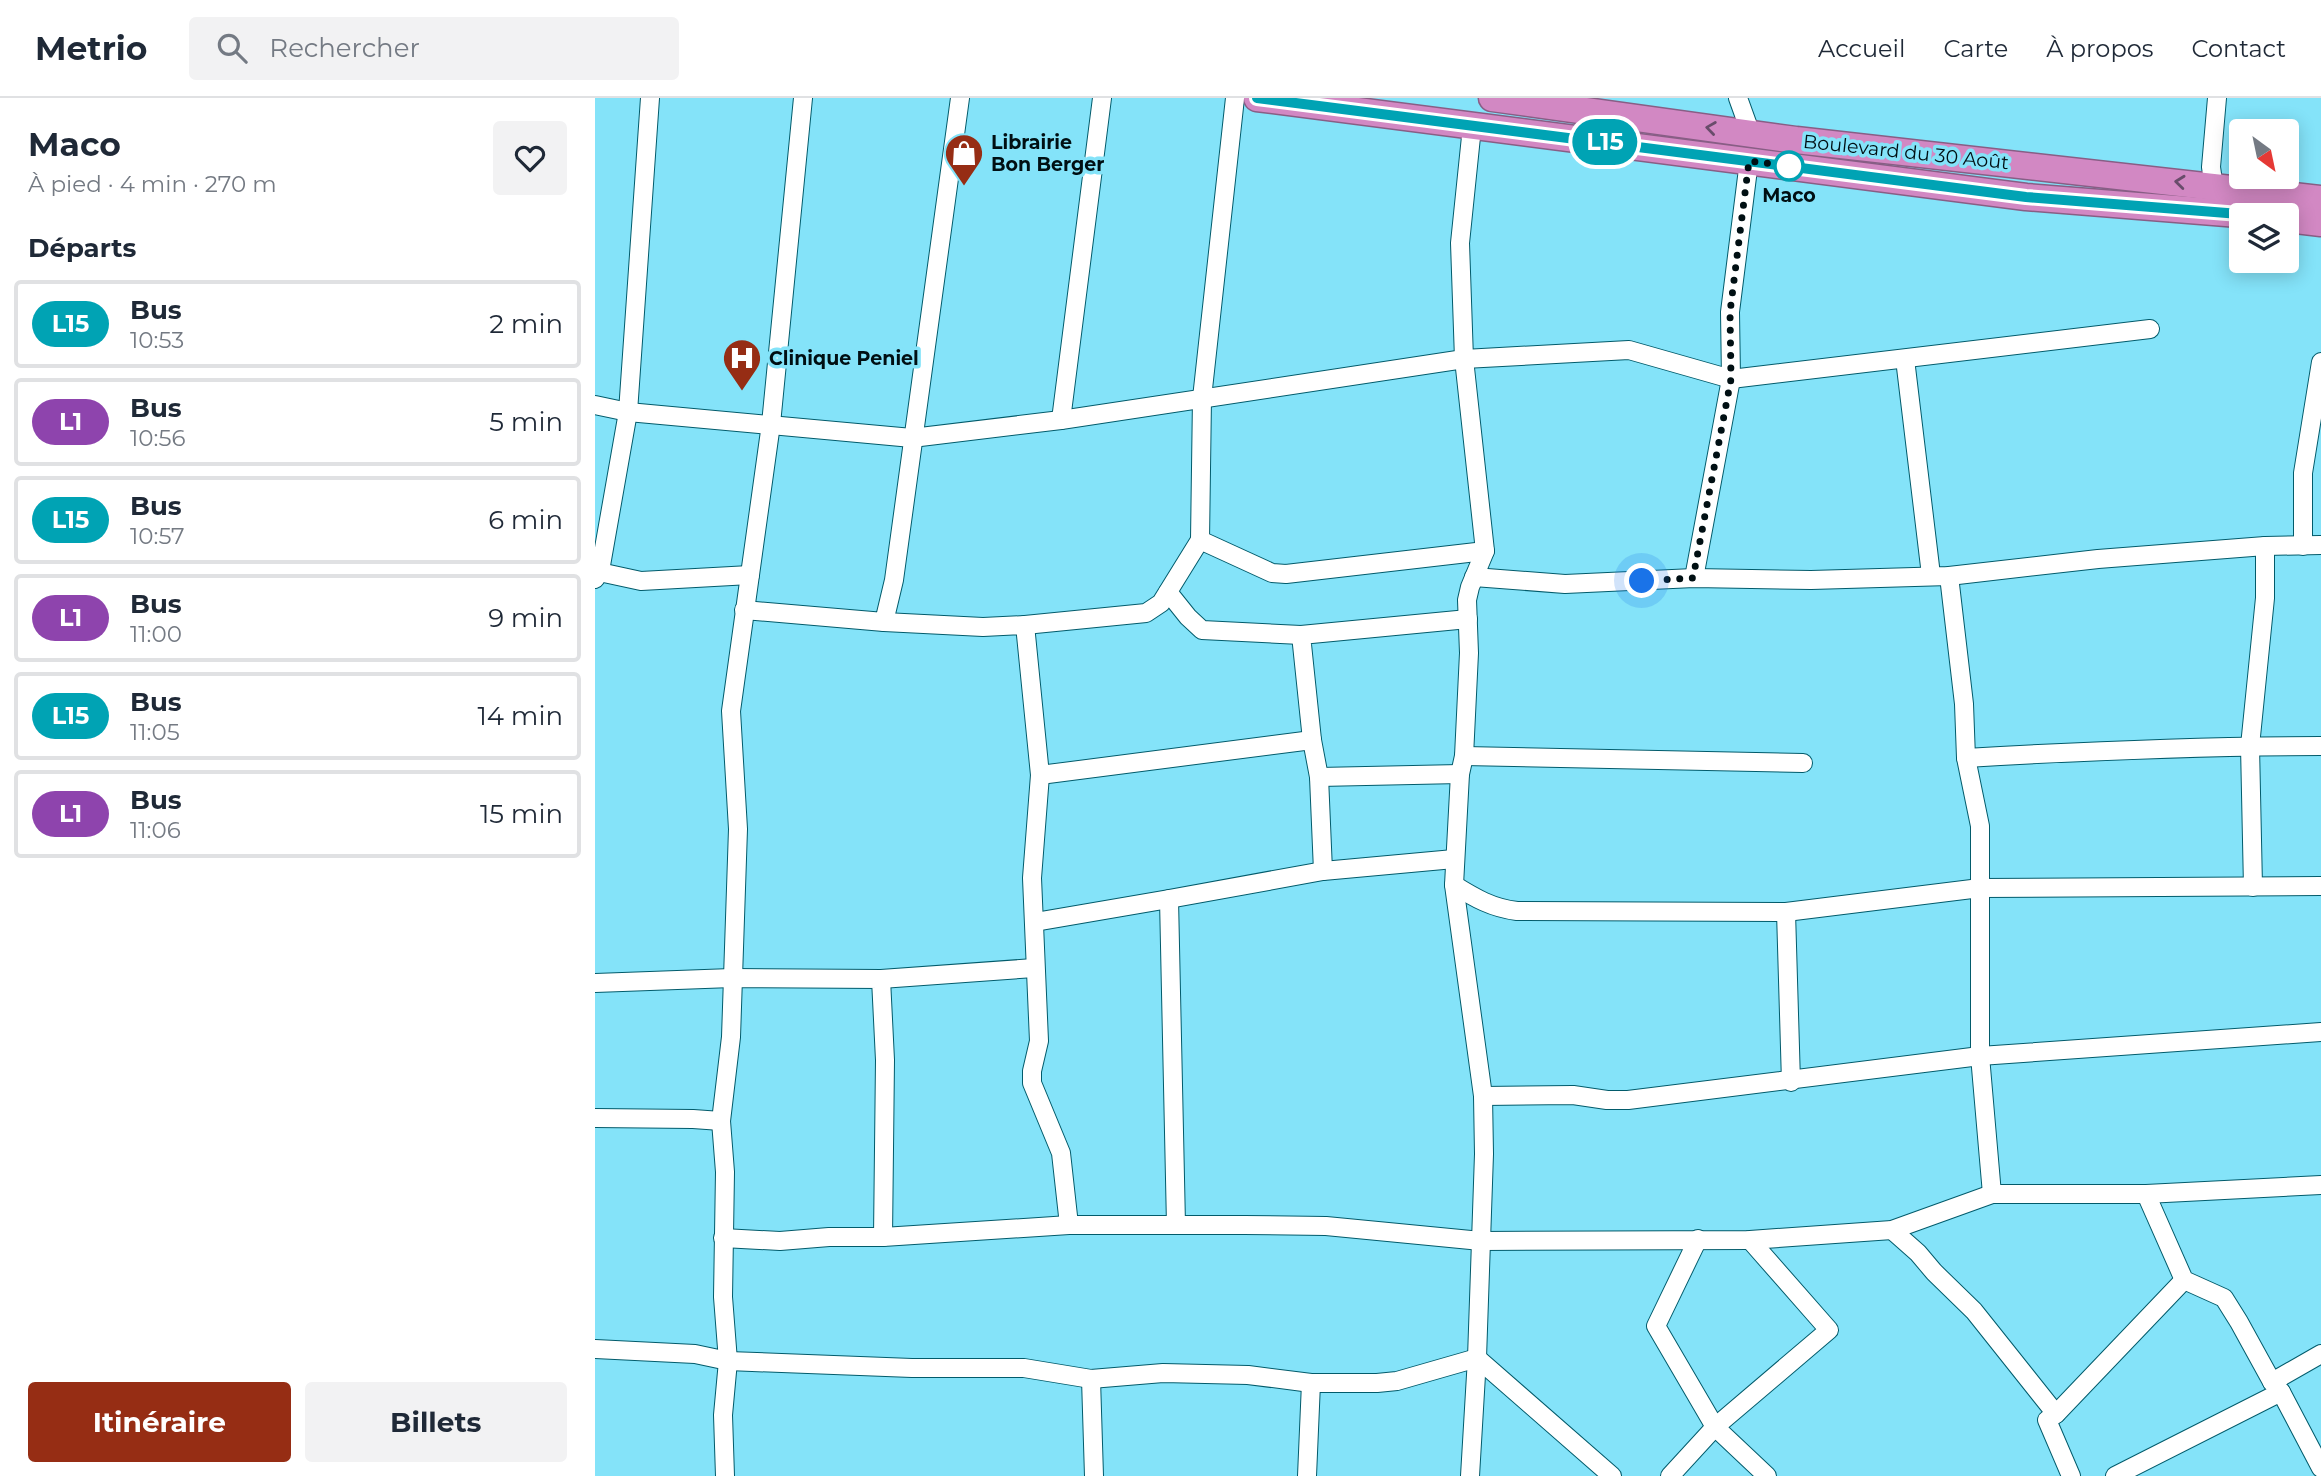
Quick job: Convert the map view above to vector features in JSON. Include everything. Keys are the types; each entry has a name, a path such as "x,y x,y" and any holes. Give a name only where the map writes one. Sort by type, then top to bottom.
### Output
{"highway":[{"name":"Boulevard du 30 Août","path":"1257,98 2026,197 2229,213"},
{"name":"Boulevard du 30 Août","path":"1492,98 1751,134 2321,199"},
{"path":"2299,220 2321,223"}],"street":[{"path":"650,98 628,412 597,574 642,581 750,575"},
{"path":"725,1476 723,1415 728,1361 723,1297 725,1172 721,1121 731,1037 738,829 731,725 744,610 771,424 803,98"},
{"path":"884,622 894,580 960,98"},
{"path":"1061,420 1102,98"},
{"path":"744,610 983,627 1146,613 1161,603 1200,540 1202,398 1235,98"},
{"path":"1738,98 1751,134"},
{"path":"2217,98 2211,167 2212,185 2219,212"},
{"path":"1470,1476 1485,1154 1483,1096 1454,885 1454,859 1460,774 1464,756 1469,653 1468,593 1485,551 1464,359 1460,243 1472,127"},
{"path":"1693,578 1731,379 1730,312 1749,161"},
{"path":"595,405 628,412 912,438 1061,420 1464,359 1629,350 1731,379 2150,330"},
{"path":"1905,359 1931,575"},
{"path":"1474,577 1565,584 1693,578 1811,580 1949,576 2098,559 2265,546 2312,546 2303,473 2320,367"},
{"path":"1200,540 1256,567 1272,573 1286,574 1485,551"},
{"path":"2253,887 2250,746 2265,598 2265,546"},
{"path":"1949,576 1964,704 1966,758 1980,826 1980,1056 1992,1194"},
{"path":"1168,592 1202,630 1301,635 1468,620"},
{"path":"1025,625 1039,775 1032,878 1039,1041 1032,1083 1061,1153 1069,1225"},
{"path":"1301,635 1312,740 1319,777 1323,871"},
{"path":"1039,775 1312,740"},
{"path":"1966,758 2083,751 2250,746 2321,747"},
{"path":"1464,756 1803,763"},
{"path":"1319,777 1460,774"},
{"path":"1035,922 1323,871 1454,859"},
{"path":"1454,885 1483,903 1498,909 1517,911 1786,912 1980,888 2321,886"},
{"path":"1169,899 1176,1225"},
{"path":"1786,912 1791,1082"},
{"path":"595,982 732,978 881,979 1034,968"},
{"path":"881,979 884,1060 883,1237"},
{"path":"1483,1096 1573,1095 1628,1100 1791,1082 1980,1056 2321,1032"},
{"path":"595,1118 721,1121"},
{"path":"723,1238 780,1241 1069,1225 1176,1225 1325,1226 1481,1241 1750,1240 1892,1230 1992,1194 2146,1194 2321,1185"},
{"path":"2146,1194 2184,1280 2224,1298 2321,1468"},
{"path":"1892,1230 1974,1311 2056,1414"},
{"path":"1698,1240 1656,1326 1715,1427 1767,1476"},
{"path":"1670,1476 1715,1427 1829,1330 1750,1240"},
{"path":"2071,1476 2047,1420 2056,1414 2184,1280"},
{"path":"595,1349 695,1354 728,1361 912,1368 1024,1368 1091,1379 1163,1373 1248,1375 1311,1383 1397,1381 1477,1359"},
{"path":"2115,1476 2276,1387 2321,1354"},
{"path":"1477,1359 1609,1475"},
{"path":"1091,1379 1094,1476"},
{"path":"1307,1476 1311,1383"}],"bus line":[{"name":"L15","path":"1257,98 1380,116 2026,197 2229,213"}],"place":[{"name":"Maco","path":"1789,166"},
{"name":"Librairie Bon Berger","path":"964,187"},
{"name":"Clinique Peniel","path":"742,392"}],"route":[{"path":"1642,581 1693,578 1731,379 1730,312 1749,161 1789,166"}]}
